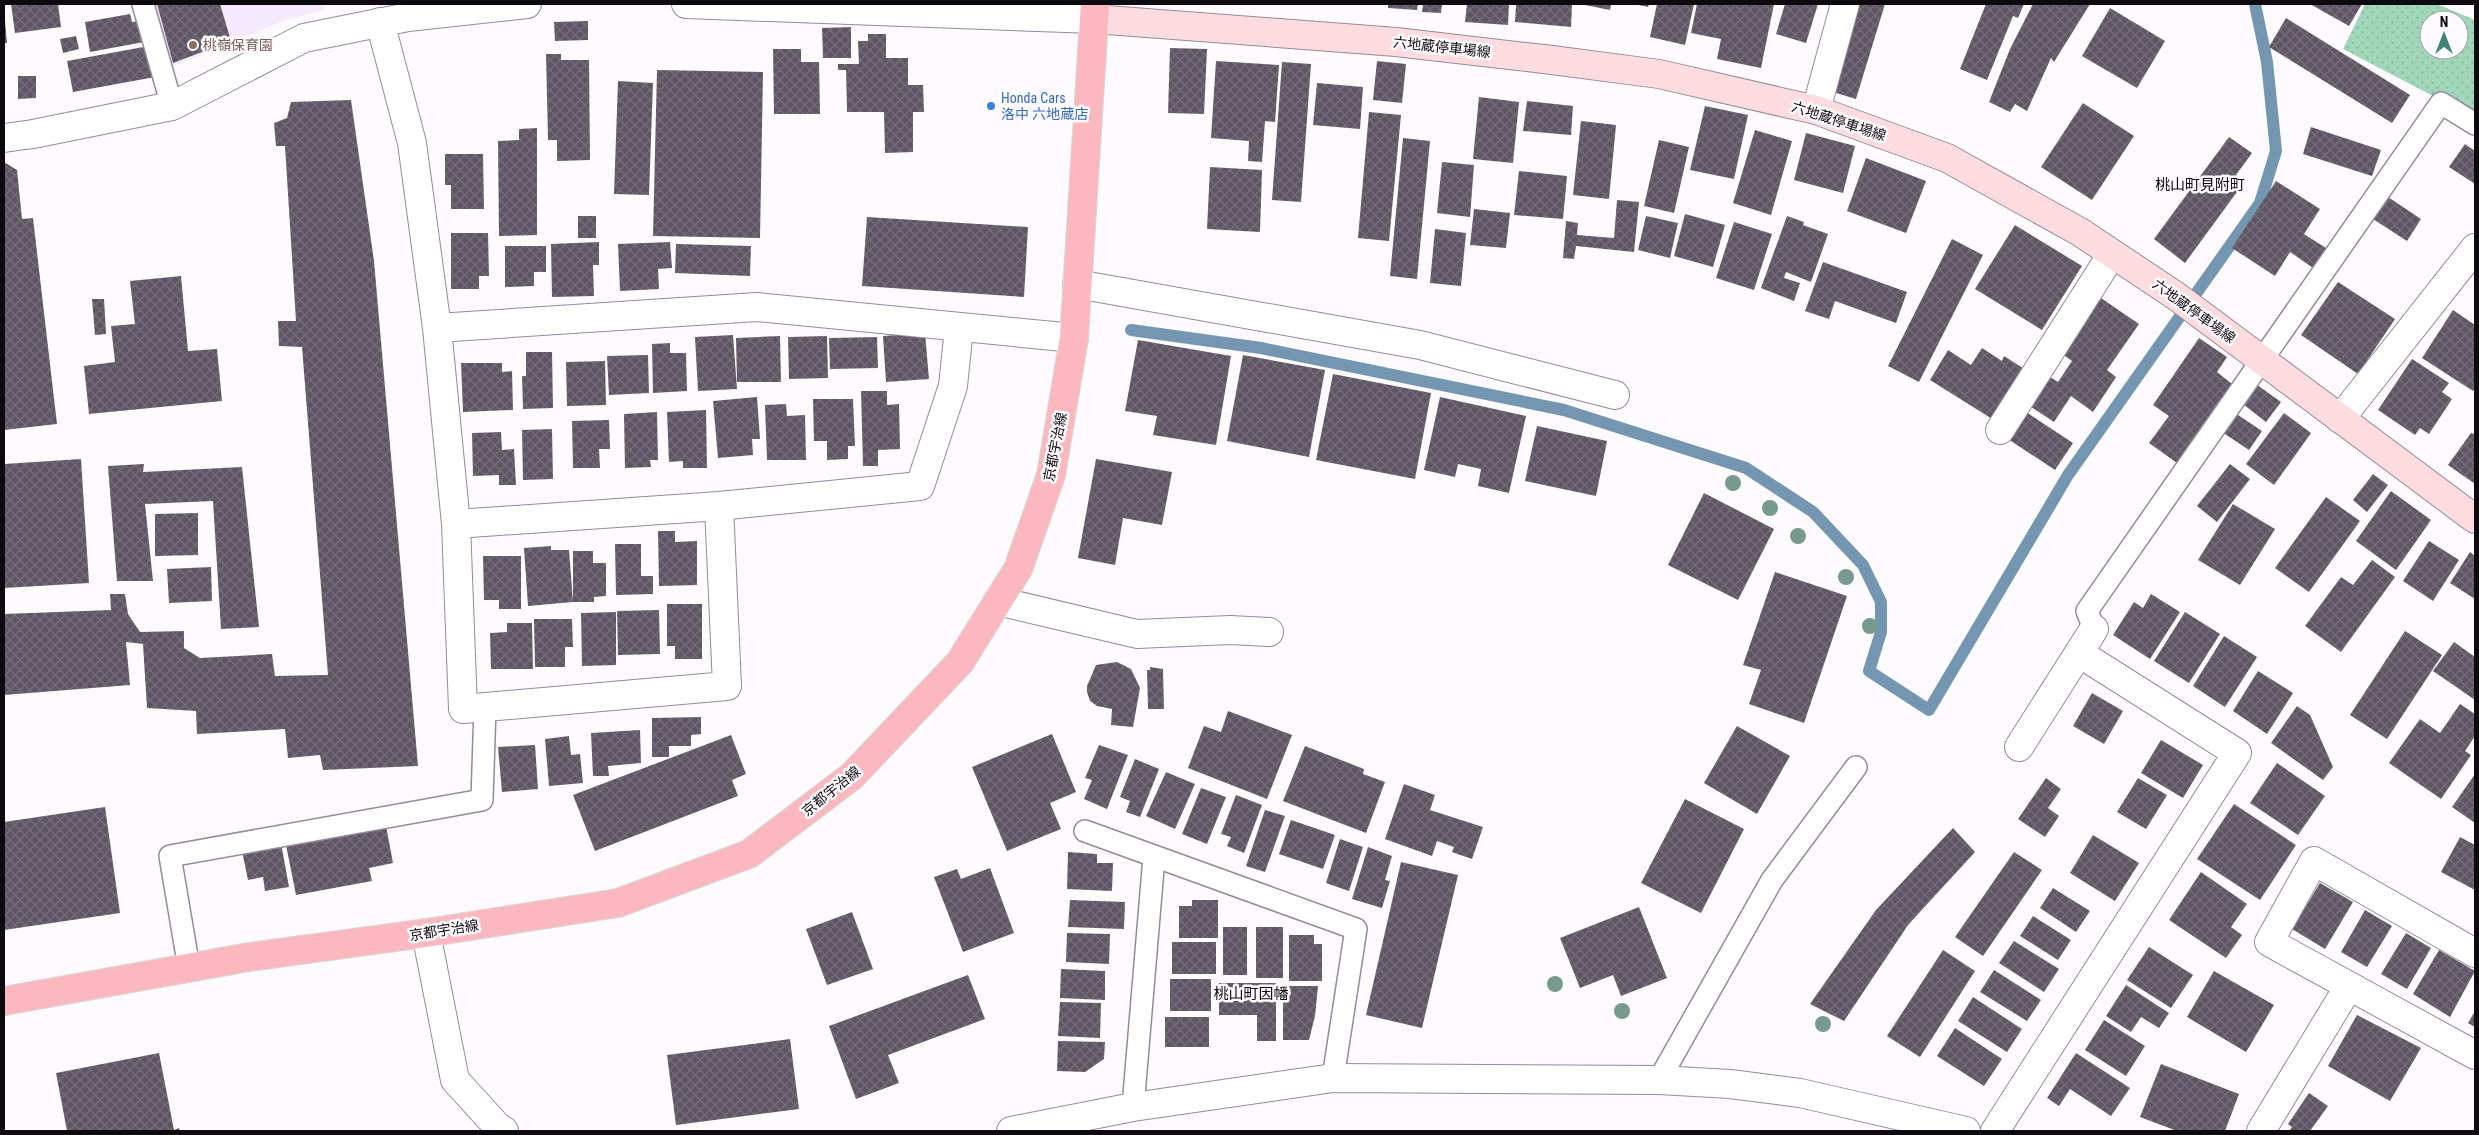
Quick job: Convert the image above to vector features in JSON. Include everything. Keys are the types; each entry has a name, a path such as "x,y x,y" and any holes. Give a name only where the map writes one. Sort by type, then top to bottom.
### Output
{"main road":[{"name":"六地蔵停車場線","path":"1094,11 1396,42 1659,74 1816,110 1948,158 2080,232 2185,303 2475,519"},
{"name":"京都宇治線","path":"4,1001 248,957 426,933 618,903 748,854 852,776 960,662 1018,569 1051,475 1074,338 1094,11"}],"street":[{"path":"4,138 172,106 304,38 408,17 527,4"},
{"path":"686,4 1094,11"},
{"path":"1816,110 1845,4"},
{"path":"380,22 412,143 437,328 456,524 463,709 727,686 719,506"},
{"path":"2340,419 2475,248"},
{"path":"2000,430 2112,254"},
{"path":"1077,284 1420,344 1615,395"},
{"path":"437,328 757,307 1074,338"},
{"path":"456,524 719,506 920,486 952,386 959,328"},
{"path":"998,601 1137,634 1230,630 1268,632"},
{"path":"2019,747 2094,630"},
{"path":"1995,1131 2237,753 2079,653"},
{"path":"2475,953 2314,861 2268,942 2475,1055"},
{"path":"426,933 455,1080 497,1126 504,1131"},
{"path":"2261,1131 2349,986"},
{"path":"1010,1131 1132,1107 1333,1078 1659,1080 1730,1084 1800,1093 1966,1131"}],"lane":[{"path":"143,4 172,106"},
{"path":"2094,630 2087,610 2441,103 2475,124"},
{"path":"190,968 170,856 482,800 485,707"},
{"path":"1659,1080 1772,880 1856,767"},
{"path":"1085,831 1356,929 1333,1078"},
{"path":"1132,1107 1154,857"}],"shaded area":[{"name":"桃嶺保育園","path":"150,4 323,4 324,10 283,21 167,69"}],"green space":[{"path":"2365,4 2437,4 2451,10 2419,10 2419,60 2469,60 2469,17 2475,20 2475,118 2343,49"}],"building":[{"path":"11,4 58,4 61,27 15,33"},
{"path":"157,4 220,4 231,41 173,63"},
{"path":"1388,4 1418,4 1417,10 1388,8"},
{"path":"1423,4 1442,4 1441,13 1422,12"},
{"path":"1467,4 1509,4 1508,25 1465,22"},
{"path":"1516,4 1572,4 1571,27 1515,22"},
{"path":"1580,4 1611,4 1610,10"},
{"path":"1634,4 1649,4 1648,7"},
{"path":"1657,4 1694,4 1685,45 1650,37"},
{"path":"1697,4 1774,4 1761,68 1717,59 1721,39 1691,33"},
{"path":"1785,4 1818,4 1806,43 1776,34"},
{"path":"1850,4 1885,4 1856,99 1823,89"},
{"path":"1986,4 2024,4 2018,18 2013,16 1987,80 1960,69"},
{"path":"2033,4 2090,4 2054,62 2051,58 2027,111 2015,104 2010,112 1989,102 2010,49"},
{"path":"2310,4 2362,4 2349,26"},
{"path":"2110,8 2165,41 2137,88 2082,56"},
{"path":"130,14 132,22 140,21 144,42 90,52 85,22"},
{"path":"2286,18 2410,95 2392,123 2269,47"},
{"path":"5,20 7,43 4,43"},
{"path":"588,21 588,40 555,41 554,22"},
{"path":"851,27 851,58 823,58 822,28"},
{"path":"868,34 886,34 886,58 908,58 908,85 923,85 924,112 913,112 913,152 885,153 884,112 847,112 846,70 838,70 838,64 859,64 858,41 868,41"},
{"path":"76,36 79,49 63,53 60,39"},
{"path":"149,46 155,77 73,92 67,61"},
{"path":"1170,48 1207,49 1204,114 1168,113"},
{"path":"773,49 801,49 801,62 819,62 820,114 774,114"},
{"path":"546,54 561,54 561,60 589,60 590,160 557,161 557,140 548,140"},
{"path":"1216,61 1279,65 1275,122 1265,121 1262,162 1248,161 1249,141 1211,138"},
{"path":"1377,61 1406,64 1402,103 1373,100"},
{"path":"1282,62 1311,64 1301,202 1272,200"},
{"path":"657,70 763,72 760,238 653,236"},
{"path":"18,76 36,76 36,98 18,99"},
{"path":"618,81 653,83 649,195 614,194"},
{"path":"1317,83 1363,87 1360,129 1313,125"},
{"path":"1479,97 1519,102 1513,163 1473,159"},
{"path":"351,100 374,261 418,766 323,770 320,755 288,758 285,729 197,734 196,711 147,708 143,644 126,642 130,685 4,695 4,614 111,610 110,594 125,594 128,614 140,632 184,631 184,648 200,658 272,654 275,676 328,675 302,347 279,346 278,321 296,321 285,146 276,146 274,123 287,118 291,102"},
{"path":"1527,101 1573,106 1571,135 1523,131"},
{"path":"2083,103 2134,136 2092,200 2041,167"},
{"path":"1705,106 1748,115 1734,179 1690,170"},
{"path":"1369,112 1401,115 1389,241 1358,238"},
{"path":"1581,121 1616,125 1609,199 1573,195"},
{"path":"2311,127 2381,150 2372,176 2303,154"},
{"path":"537,128 537,235 499,236 498,141 519,140 519,129"},
{"path":"1755,130 1792,141 1771,215 1733,203"},
{"path":"1806,133 1855,146 1843,193 1794,180"},
{"path":"2229,137 2252,153 2236,175 2245,181 2185,263 2154,239"},
{"path":"1403,138 1430,141 1417,279 1390,276"},
{"path":"1659,140 1689,147 1674,213 1644,206"},
{"path":"2465,144 2475,151 2475,184 2449,167"},
{"path":"445,154 483,154 484,209 451,209 451,185 445,185"},
{"path":"1866,158 1926,181 1906,233 1847,211"},
{"path":"4,162 17,170 22,219 33,218 57,424 4,430"},
{"path":"1442,162 1474,165 1470,217 1437,213"},
{"path":"1210,167 1262,170 1260,232 1207,229"},
{"path":"1519,171 1567,176 1563,219 1514,215"},
{"path":"2276,181 2320,209 2304,234 2329,250 2316,270 2290,252 2275,276 2232,248"},
{"path":"2388,197 2421,219 2407,241 2373,219"},
{"path":"1617,200 1639,202 1634,252 1576,246 1574,259 1563,258 1566,221 1578,223 1577,235 1614,238"},
{"path":"1474,209 1510,213 1506,248 1470,245"},
{"path":"1685,214 1725,225 1713,267 1674,256"},
{"path":"578,216 596,216 596,238 578,238"},
{"path":"1646,216 1678,223 1670,258 1638,250"},
{"path":"1787,216 1804,222 1803,225 1828,234 1811,282 1786,272 1784,278 1800,283 1794,301 1761,288"},
{"path":"867,217 1028,227 1024,297 862,286"},
{"path":"1734,222 1772,234 1754,290 1716,278"},
{"path":"2015,225 2082,266 2042,330 1975,289"},
{"path":"1435,229 1466,233 1461,286 1430,283"},
{"path":"451,233 488,233 489,276 479,276 479,289 451,289"},
{"path":"1952,239 1983,255 1919,382 1888,366"},
{"path":"599,242 599,265 593,265 594,296 552,297 551,244"},
{"path":"670,242 672,268 658,269 659,289 620,291 618,244"},
{"path":"676,244 751,246 750,276 675,273"},
{"path":"505,246 546,246 546,272 534,272 534,286 505,287"},
{"path":"1823,262 1907,292 1896,323 1835,301 1829,319 1805,311"},
{"path":"181,276 188,351 217,349 222,401 89,414 84,366 115,362 111,326 135,324 130,281"},
{"path":"2338,282 2395,319 2358,374 2301,335"},
{"path":"2095,294 2139,324 2107,370 2116,377 2093,412 2071,396 2054,422 2025,403 2044,373 2058,382 2072,361 2058,351"},
{"path":"92,299 104,299 106,334 95,335"},
{"path":"2453,310 2475,325 2475,388 2473,391 2422,358"},
{"path":"925,333 929,379 886,382 883,336"},
{"path":"733,335 737,389 698,391 695,337"},
{"path":"780,336 781,382 737,382 736,338"},
{"path":"827,336 828,378 789,379 788,337"},
{"path":"877,337 878,368 830,369 829,338"},
{"path":"2199,338 2227,357 2217,372 2232,384 2177,463 2149,443 2169,416 2153,405"},
{"path":"1138,340 1231,356 1216,445 1153,435 1157,416 1125,411"},
{"path":"670,343 670,353 686,353 687,391 653,393 652,344"},
{"path":"1982,348 2002,361 2004,356 2029,372 1997,422 1930,380 1948,350 1971,365"},
{"path":"526,352 552,352 553,408 523,409 522,376 526,376"},
{"path":"648,355 649,393 609,395 607,356"},
{"path":"1243,355 1325,370 1309,457 1227,441"},
{"path":"2412,359 2449,383 2442,392 2452,399 2429,434 2420,428 2415,435 2378,410"},
{"path":"605,361 606,405 567,406 566,362"},
{"path":"461,363 502,363 502,372 512,371 513,410 463,412"},
{"path":"1333,374 1431,393 1415,479 1316,460"},
{"path":"2253,382 2281,402 2266,422 2239,401"},
{"path":"861,391 887,391 887,405 899,404 900,449 878,450 878,466 863,466"},
{"path":"757,397 760,439 752,439 753,455 718,458 713,401"},
{"path":"1440,397 1526,416 1509,493 1478,486 1481,469 1458,464 1455,477 1424,470"},
{"path":"813,399 853,399 855,446 848,446 848,459 827,460 827,441 814,441"},
{"path":"786,404 787,416 805,415 806,460 767,460 765,405"},
{"path":"706,410 707,468 683,468 683,461 669,462 667,412"},
{"path":"2023,410 2073,443 2055,470 2005,437"},
{"path":"2232,411 2262,431 2249,450 2219,430"},
{"path":"657,412 658,460 650,460 651,467 625,468 624,414"},
{"path":"2284,413 2311,433 2274,485 2246,464"},
{"path":"609,420 610,449 599,449 600,468 573,468 572,421"},
{"path":"1537,426 1607,441 1596,496 1525,481"},
{"path":"552,429 553,479 523,480 522,430"},
{"path":"501,432 502,450 514,449 516,485 499,485 499,475 473,476 472,433"},
{"path":"2471,433 2475,434 2475,484 2448,465"},
{"path":"81,459 89,583 4,588 4,464"},
{"path":"1096,459 1172,472 1162,525 1123,518 1115,565 1078,558"},
{"path":"144,464 143,472 242,467 259,627 221,629 213,501 145,504 153,581 117,581 108,466"},
{"path":"2230,464 2250,479 2217,522 2197,506"},
{"path":"2373,474 2388,485 2367,512 2353,500"},
{"path":"2391,491 2431,520 2396,570 2356,541"},
{"path":"1704,493 1774,529 1738,600 1668,565"},
{"path":"2326,497 2360,521 2309,592 2275,568"},
{"path":"2233,504 2275,529 2240,585 2198,560"},
{"path":"198,513 198,555 155,556 155,514"},
{"path":"658,531 675,531 675,542 697,541 697,585 659,586"},
{"path":"2429,541 2459,560 2433,601 2403,581"},
{"path":"615,544 641,544 641,576 653,576 653,594 616,595"},
{"path":"551,546 551,550 569,550 573,602 528,606 524,548"},
{"path":"573,551 593,551 593,563 606,563 606,596 594,597 594,602 573,602"},
{"path":"2470,552 2475,556 2475,599 2450,583"},
{"path":"483,556 521,556 521,609 499,609 499,600 484,600"},
{"path":"2372,560 2395,577 2341,652 2305,626 2341,577 2353,585"},
{"path":"211,567 212,601 169,603 167,569"},
{"path":"1775,572 1847,596 1804,723 1749,704 1761,670 1743,665"},
{"path":"2151,594 2180,612 2150,659 2113,635 2134,602 2143,608"},
{"path":"667,604 702,604 702,659 675,659 675,646 667,646"},
{"path":"659,610 660,654 618,655 617,611"},
{"path":"616,612 616,665 582,666 581,613"},
{"path":"2185,612 2220,634 2189,683 2154,661"},
{"path":"534,619 572,619 573,647 565,647 565,667 535,667"},
{"path":"507,623 532,623 533,669 491,669 490,633 507,632"},
{"path":"2405,631 2442,655 2387,739 2350,715"},
{"path":"2224,636 2257,657 2225,707 2193,686"},
{"path":"2454,642 2475,657 2475,700 2433,671"},
{"path":"1117,662 1131,669 1140,688 1133,727 1111,725 1112,709 1097,706 1090,701 1087,692 1087,686 1096,665"},
{"path":"1150,667 1163,669 1164,709 1148,709 1147,670 1150,670"},
{"path":"2258,671 2293,693 2267,734 2233,711"},
{"path":"2092,693 2123,711 2104,744 2073,726"},
{"path":"2460,704 2475,714 2475,736 2465,751 2471,755 2441,799 2389,763 2420,719 2440,733"},
{"path":"2297,706 2310,715 2333,767 2323,780 2271,743"},
{"path":"1228,711 1292,735 1267,799 1188,768 1204,726 1221,732"},
{"path":"701,717 701,734 691,735 691,746 669,746 669,757 652,757 652,718"},
{"path":"1737,726 1790,756 1757,814 1704,783"},
{"path":"640,730 641,763 608,766 609,776 593,776 591,733"},
{"path":"1052,734 1076,792 1050,803 1061,829 1007,851 972,767"},
{"path":"731,735 746,774 732,780 738,796 595,851 573,795"},
{"path":"569,736 571,755 580,754 583,783 549,786 545,739"},
{"path":"2161,740 2203,765 2183,798 2141,773"},
{"path":"535,745 538,789 502,792 498,747"},
{"path":"1099,745 1128,755 1107,809 1084,799 1092,780 1085,778"},
{"path":"1305,746 1364,769 1363,774 1385,782 1366,833 1283,801"},
{"path":"1135,759 1159,769 1140,817 1126,812 1130,801 1120,797"},
{"path":"2277,763 2325,796 2298,835 2250,803"},
{"path":"1166,772 1195,784 1175,829 1146,816"},
{"path":"2475,774 2475,823 2452,807"},
{"path":"2046,778 2061,789 2048,808 2059,816 2045,837 2018,819"},
{"path":"2138,778 2167,795 2146,829 2117,812"},
{"path":"1404,784 1435,795 1430,810 1483,827 1472,859 1452,852 1454,847 1437,841 1432,856 1385,839"},
{"path":"1201,788 1226,797 1207,844 1182,834"},
{"path":"1236,795 1262,805 1244,853 1227,846 1231,837 1221,834"},
{"path":"1685,799 1744,829 1701,913 1641,883"},
{"path":"2234,804 2296,845 2260,900 2197,859"},
{"path":"105,807 120,913 4,930 4,822"},
{"path":"1265,810 1285,816 1265,872 1246,866"},
{"path":"1291,820 1335,835 1323,869 1279,854"},
{"path":"386,826 393,863 369,868 372,881 296,895 286,845"},
{"path":"1953,828 1975,852 1908,925 1844,1021 1810,1004 1876,910"},
{"path":"2093,835 2139,863 2115,901 2070,873"},
{"path":"2460,837 2475,845 2475,890 2441,872"},
{"path":"1340,839 1363,847 1349,891 1326,883"},
{"path":"281,843 289,887 265,891 263,877 248,880 242,851"},
{"path":"1368,847 1392,856 1385,880 1390,881 1382,908 1352,899"},
{"path":"1068,852 1097,854 1097,863 1113,863 1112,891 1067,889"},
{"path":"2014,852 2042,870 1983,956 1955,937"},
{"path":"1401,862 1458,875 1422,1028 1366,1015"},
{"path":"990,868 1014,933 963,952 934,877 957,869 961,879"},
{"path":"2201,872 2247,904 2231,927 2242,935 2226,958 2169,920"},
{"path":"2320,883 2353,902 2325,949 2292,929"},
{"path":"2053,888 2090,911 2076,932 2040,908"},
{"path":"1070,900 1125,902 1124,929 1068,927"},
{"path":"1192,900 1218,900 1218,938 1179,938 1179,906 1192,906"},
{"path":"1639,907 1667,978 1621,996 1613,975 1580,988 1560,938"},
{"path":"2365,910 2392,926 2367,967 2341,952"},
{"path":"852,912 873,969 827,985 806,929"},
{"path":"2033,916 2071,940 2058,960 2020,936"},
{"path":"1223,927 1247,927 1247,975 1223,975"},
{"path":"1256,927 1283,927 1283,978 1256,978"},
{"path":"1067,933 1110,934 1109,964 1066,962"},
{"path":"2406,933 2431,948 2407,989 2381,974"},
{"path":"1289,935 1314,935 1314,944 1322,944 1322,981 1289,981"},
{"path":"2014,941 2059,969 2044,992 1999,963"},
{"path":"1172,942 1216,942 1216,974 1172,974"},
{"path":"2149,947 2193,975 2171,1008 2127,980"},
{"path":"1943,950 1975,971 1920,1057 1887,1036"},
{"path":"2439,950 2475,971 2450,1017 2413,994"},
{"path":"1061,969 1105,971 1105,1000 1060,998"},
{"path":"1994,970 2041,1000 2027,1021 1980,992"},
{"path":"2214,971 2274,1005 2246,1052 2187,1017"},
{"path":"968,975 985,1019 888,1055 899,1083 856,1099 829,1026"},
{"path":"1170,979 1211,979 1211,1011 1170,1011"},
{"path":"1219,983 1276,983 1276,1041 1257,1041 1257,1015 1219,1015"},
{"path":"2126,985 2169,1013 2159,1028 2141,1017 2131,1032 2106,1016"},
{"path":"1283,986 1318,986 1315,1016 1309,1040 1283,1040"},
{"path":"1973,997 2022,1029 2007,1052 1958,1021"},
{"path":"1060,1002 1101,1003 1100,1038 1058,1036"},
{"path":"2475,1011 2475,1027 2468,1023"},
{"path":"2357,1015 2421,1048 2390,1101 2328,1066"},
{"path":"1165,1017 1209,1017 1209,1047 1165,1047"},
{"path":"2104,1020 2145,1046 2126,1076 2085,1050"},
{"path":"1955,1028 2002,1059 1984,1086 1937,1056"},
{"path":"790,1039 799,1109 676,1125 667,1055"},
{"path":"1058,1041 1105,1042 1104,1059 1085,1072 1057,1071"},
{"path":"159,1053 174,1130 179,1128 180,1131 67,1131 56,1073"},
{"path":"2076,1053 2130,1088 2111,1116 2070,1089 2059,1106 2047,1098"},
{"path":"2161,1064 2239,1094 2225,1131 2177,1131 2140,1117"},
{"path":"2309,1093 2328,1106 2310,1131 2289,1131 2292,1127 2288,1124"}],"waterway":[{"path":"1131,330 1261,348 1564,410 1746,468 1813,512 1863,565 1881,602 1881,632 1869,671 1929,710 2068,475 2260,203 2276,151 2267,62 2255,4"}],"place":[{"name":"桃嶺保育園","path":"193,45"},
{"name":"Honda Cars 洛中 六地蔵店","path":"991,106"}],"district":[{"name":"桃山町見附町","path":"2200,185"},
{"name":"桃山町因幡","path":"1251,994"}]}
